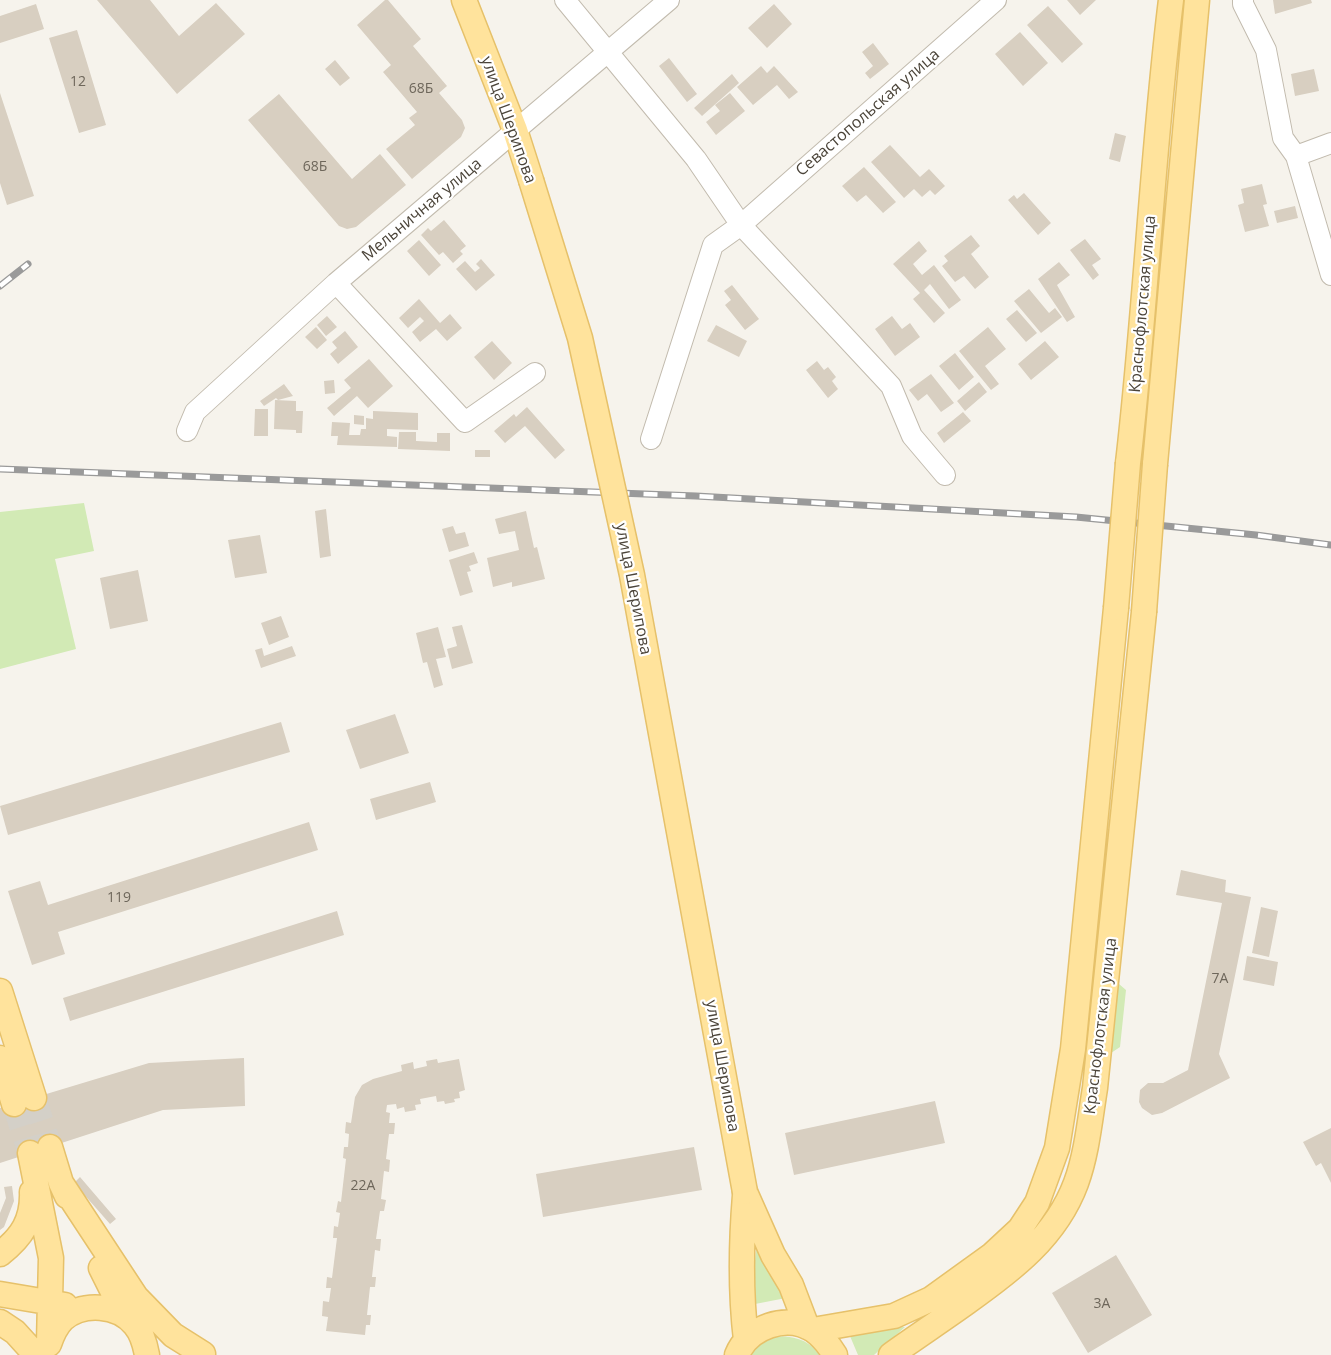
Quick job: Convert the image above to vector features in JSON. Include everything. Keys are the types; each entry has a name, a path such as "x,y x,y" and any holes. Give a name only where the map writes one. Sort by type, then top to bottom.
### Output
{"main road":[{"name":"улица Шерипова","path":"464,0 515,130 580,338 632,575 745,1192"},
{"name":"Краснофлотская улица","path":"736,1349 759,1330 775,1324 791,1323 810,1329 894,1316 922,1304 992,1255 1020,1228 1037,1203 1058,1148 1073,1049 1138,375 1171,0"},
{"name":"Краснофлотская улица","path":"891,1355 1002,1277 1039,1245 1058,1220 1076,1183 1088,1136 1095,1088 1144,612 1155,464 1197,0"},
{"path":"0,991 24,1101 0,1058"},
{"path":"40,1150 136,1297 173,1335 210,1354"},
{"path":"0,1254 18,1238 27,1225 40,1150"},
{"path":"40,1150 51,1258 51,1302 44,1351"},
{"path":"61,1183 130,1320 145,1342 147,1355"},
{"path":"745,1192 810,1329 827,1342 835,1355"},
{"path":"736,1349 741,1300 741,1245 745,1192"},
{"path":"0,1294 85,1308 110,1309 130,1320 157,1340 171,1346 210,1354"},
{"path":"44,1351 56,1327 64,1319 85,1308"},
{"path":"0,1322 44,1351"},
{"path":"901,1355 923,1333"}],"street":[{"path":"565,0 696,159 741,225 891,386 912,436 945,475"},
{"name":"Мельничная улица","path":"187,431 195,412 336,283 669,0"},
{"path":"1243,0 1266,50 1283,138 1296,156 1331,275"},
{"name":"Севастопольская улица","path":"741,225 993,1"},
{"path":"1296,156 1331,143"},
{"path":"651,439 713,245 741,225"},
{"path":"336,283 465,422 536,373"}],"green space":[{"path":"84,503 94,551 55,559 76,649 0,669 0,512"},
{"path":"1112,978 1126,990 1120,1047 1105,1057"},
{"path":"757,1243 786,1298 750,1305"},
{"path":"905,1327 874,1355 858,1355 847,1329"},
{"path":"779,1336 802,1340 819,1355 750,1355 763,1343"}],"building":[{"path":"97,0 150,0 179,36 216,3 245,34 177,94"},
{"path":"385,0 388,0 421,39 413,46 447,86 439,93 462,120 465,128 461,137 412,179 386,149 415,125 409,118 417,112 383,72 391,65 357,25"},
{"path":"1067,0 1096,0 1080,15"},
{"path":"1273,0 1311,0 1312,3 1275,14"},
{"path":"36,4 44,29 0,43 0,16"},
{"path":"774,4 792,24 767,48 748,28"},
{"path":"1048,6 1083,44 1062,63 1027,25"},
{"path":"77,30 106,125 79,133 49,38"},
{"path":"1020,32 1048,63 1023,86 995,54"},
{"path":"873,43 889,64 870,79 865,73 873,66 862,52"},
{"path":"669,58 697,94 687,102 659,66"},
{"path":"335,60 350,78 340,86 325,69"},
{"path":"761,66 767,73 774,66 798,92 789,99 777,85 753,105 737,87"},
{"path":"1314,69 1319,91 1295,96 1291,74"},
{"path":"732,74 739,83 702,116 694,108"},
{"path":"0,93 34,196 7,205 0,183"},
{"path":"730,93 745,111 716,135 706,122 720,111 715,105"},
{"path":"279,94 352,179 380,154 406,185 356,227 347,229 339,226 248,120"},
{"path":"1115,133 1126,136 1120,162 1109,159"},
{"path":"890,145 920,177 929,169 945,186 935,195 930,190 922,197 914,189 904,198 871,162"},
{"path":"864,167 896,202 883,213 866,195 857,202 842,186"},
{"path":"1262,184 1267,204 1263,205 1269,226 1245,232 1238,205 1244,203 1241,189"},
{"path":"1024,193 1051,223 1038,235 1008,200 1014,195 1017,199"},
{"path":"1295,206 1298,218 1277,223 1274,211"},
{"path":"444,220 466,246 460,251 463,254 453,263 443,252 439,255 421,235 428,228 431,231"},
{"path":"971,235 980,246 971,254 989,277 975,289 964,276 955,282 942,266 948,261 944,256"},
{"path":"1085,239 1101,259 1092,265 1099,275 1093,280 1070,250"},
{"path":"419,240 441,265 429,276 407,251"},
{"path":"919,241 927,251 913,264 922,275 934,265 961,300 949,309 930,284 924,290 945,313 934,323 913,299 920,293 893,264"},
{"path":"481,259 495,275 476,291 456,269 465,261 475,272 480,268 476,264"},
{"path":"1059,262 1070,275 1057,285 1075,317 1067,322 1038,279"},
{"path":"732,285 759,319 745,330 725,305 731,300 724,291"},
{"path":"1029,289 1049,313 1055,308 1062,317 1041,333 1014,301"},
{"path":"419,299 440,323 450,314 462,328 447,341 436,329 420,342 412,332 424,321 420,317 408,328 399,318"},
{"path":"1017,310 1037,333 1026,342 1006,319"},
{"path":"327,316 337,327 326,336 317,325"},
{"path":"892,316 902,329 910,323 920,337 895,356 875,329"},
{"path":"716,325 747,341 739,357 707,341"},
{"path":"316,327 327,340 317,349 305,337"},
{"path":"988,327 1006,349 985,366 999,384 991,390 959,351"},
{"path":"345,331 358,347 338,364 330,354 337,348 332,342"},
{"path":"492,341 512,363 494,380 474,357"},
{"path":"1045,341 1059,357 1031,380 1018,364"},
{"path":"955,353 974,377 959,390 939,366"},
{"path":"369,359 393,386 368,408 357,396 334,416 327,408 351,388 344,380"},
{"path":"817,361 824,370 828,367 836,377 832,381 838,389 828,398 806,370"},
{"path":"931,374 954,403 941,412 927,394 918,401 909,390"},
{"path":"334,380 335,393 325,394 324,381"},
{"path":"979,382 987,392 965,411 957,401"},
{"path":"284,384 293,396 278,400 276,398 264,406 260,401"},
{"path":"275,400 296,401 296,411 303,411 302,433 296,433 296,430 274,429"},
{"path":"527,407 565,450 555,459 525,426 505,443 494,431 514,414 516,417"},
{"path":"255,409 268,409 268,436 254,436"},
{"path":"373,411 418,413 418,430 387,429 387,436 397,437 397,447 337,445 338,436 331,436 332,422 350,423 349,435 360,435 361,429 366,429 366,418 373,419"},
{"path":"963,412 971,421 944,443 937,433"},
{"path":"354,415 364,416 364,425 354,424"},
{"path":"399,432 416,432 416,441 437,442 437,433 450,433 450,451 398,449"},
{"path":"475,450 490,450 490,457 475,457"},
{"path":"326,509 331,556 320,558 315,511"},
{"path":"526,511 534,548 537,547 545,579 512,587 512,582 493,587 487,558 519,550 515,531 499,534 495,519"},
{"path":"453,526 456,534 465,532 469,546 449,552 442,529"},
{"path":"260,535 267,573 235,578 228,540"},
{"path":"474,552 478,563 469,566 471,571 467,572 473,592 460,596 449,560"},
{"path":"138,570 148,621 110,629 100,578"},
{"path":"281,616 289,637 269,645 261,623"},
{"path":"462,625 473,663 452,669 447,649 457,646 452,627"},
{"path":"438,627 446,657 436,659 443,685 434,688 427,662 423,663 416,633"},
{"path":"292,646 296,656 261,668 255,650 262,648 264,656"},
{"path":"395,714 409,753 360,769 346,730"},
{"path":"281,722 290,752 8,835 0,806"},
{"path":"430,782 436,802 376,820 370,799"},
{"path":"309,822 318,850 58,932 65,954 32,965 8,891 40,881 48,905"},
{"path":"1181,870 1226,880 1225,892 1251,897 1219,1054 1230,1078 1162,1113 1152,1115 1142,1108 1139,1102 1140,1090 1148,1083 1163,1083 1188,1070 1222,903 1176,895"},
{"path":"1261,907 1278,911 1269,957 1252,953"},
{"path":"337,911 344,935 70,1021 63,998"},
{"path":"1247,956 1278,962 1274,986 1243,980"},
{"path":"244,1058 245,1106 163,1110 0,1163 0,1108 149,1063"},
{"path":"437,1059 438,1063 459,1059 465,1090 459,1092 460,1098 454,1099 455,1102 445,1104 444,1101 437,1102 436,1096 420,1099 421,1104 415,1105 416,1110 405,1112 404,1107 397,1109 396,1104 387,1105 386,1112 390,1113 389,1123 395,1123 394,1134 389,1134 386,1159 390,1160 389,1172 384,1171 381,1199 386,1200 384,1211 380,1211 376,1239 381,1239 380,1251 375,1250 372,1277 376,1277 375,1287 370,1287 367,1315 371,1315 370,1325 366,1325 365,1335 326,1331 328,1317 322,1316 323,1301 329,1302 331,1288 326,1288 327,1277 332,1278 337,1238 333,1238 334,1226 338,1227 340,1213 336,1212 338,1201 341,1202 346,1159 343,1158 344,1147 348,1147 349,1134 345,1133 346,1122 351,1123 355,1097 362,1085 373,1079 402,1071 401,1065 413,1062 414,1069 427,1066 426,1061"},
{"path":"935,1101 945,1143 794,1175 785,1133"},
{"path":"1331,1128 1331,1183 1321,1163 1316,1166 1303,1142"},
{"path":"694,1147 702,1190 543,1217 536,1174"},
{"path":"80,1177 116,1219 110,1224 74,1183"},
{"path":"12,1186 14,1201 4,1227 0,1230 0,1213 6,1198 4,1187"},
{"path":"1116,1255 1152,1315 1088,1353 1052,1293"}],"tunnel":[{"path":"34,1098 50,1147"},
{"path":"14,1104 30,1153"}],"railway":[{"path":"0,286 28,264"},
{"path":"0,469 696,496 1076,517 1331,545"}]}
